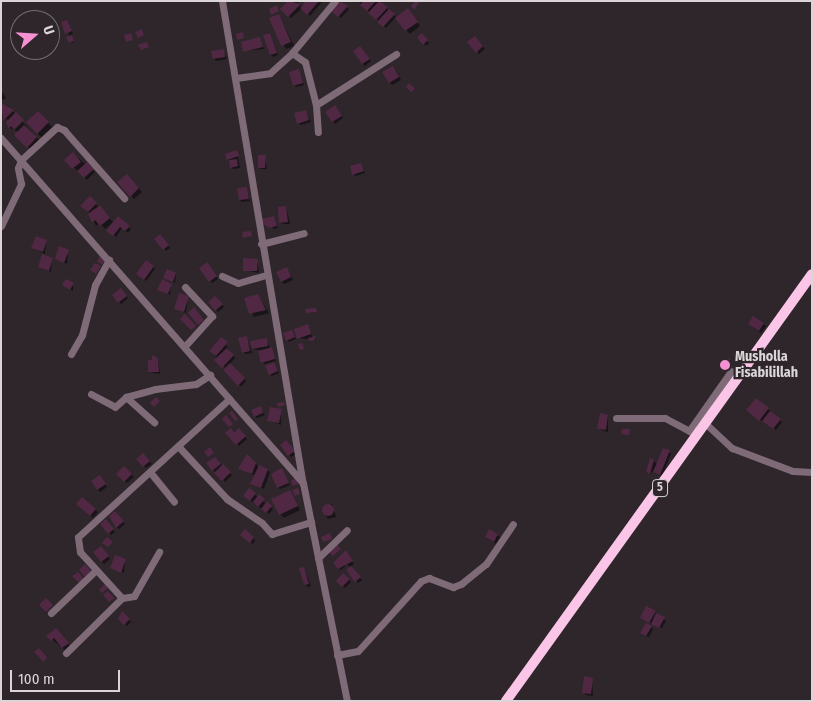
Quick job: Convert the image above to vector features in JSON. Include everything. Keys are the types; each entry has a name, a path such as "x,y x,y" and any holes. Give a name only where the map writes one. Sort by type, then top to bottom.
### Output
{"highway":[{"name":"5","path":"506,701 693,433 705,423 812,274"}],"street":[{"path":"222,1 236,78 266,275 303,483 347,701"},
{"path":"236,78 267,75 292,53 335,1"},
{"path":"292,53 305,62 316,106 318,132"},
{"path":"316,106 396,54"},
{"path":"1,226 21,184 18,168 21,160 52,130 60,127 124,198"},
{"path":"1,138 303,483"},
{"path":"261,244 304,233"},
{"path":"71,354 82,335 95,285 109,260"},
{"path":"222,276 238,283 266,275"},
{"path":"185,287 212,316 185,346"},
{"path":"616,418 666,418 693,433 731,371"},
{"path":"90,394 113,407 126,397 155,389 196,384 210,375"},
{"path":"126,397 154,422"},
{"path":"122,598 80,552 78,538 229,399"},
{"path":"705,423 732,448 794,471 812,472"},
{"path":"178,446 227,499 262,523 272,534 311,522"},
{"path":"150,472 174,502"},
{"path":"338,656 358,651 421,581 429,578 453,587 461,584 486,564 513,524"},
{"path":"318,558 347,530"},
{"path":"66,654 122,598 131,598 137,592 159,552"},
{"path":"51,613 96,570"}],"building":[{"path":"288,1 301,4 288,17 280,9"},
{"path":"306,1 319,1 307,15 300,8"},
{"path":"340,1 348,6 338,17 331,11"},
{"path":"363,1 376,1 367,11 360,5"},
{"path":"379,1 388,7 376,20 368,13"},
{"path":"415,1 420,1 414,10 411,6"},
{"path":"277,5 279,11 271,15 269,9"},
{"path":"408,8 418,22 405,31 395,18"},
{"path":"389,9 395,14 383,27 377,22"},
{"path":"279,14 291,42 281,46 269,18"},
{"path":"67,20 72,31 65,34 61,22"},
{"path":"142,29 144,35 138,38 135,32"},
{"path":"243,32 244,38 237,40 236,34"},
{"path":"131,33 133,40 126,42 124,35"},
{"path":"270,33 277,53 270,55 263,35"},
{"path":"422,33 428,40 423,45 417,37"},
{"path":"72,35 74,41 69,43 66,37"},
{"path":"475,36 483,46 476,53 467,42"},
{"path":"260,37 263,47 243,52 241,42"},
{"path":"147,42 149,47 141,50 138,45"},
{"path":"360,46 370,59 362,64 353,51"},
{"path":"224,49 225,57 213,59 211,51"},
{"path":"393,66 399,77 389,83 382,72"},
{"path":"299,69 303,83 293,86 289,72"},
{"path":"409,83 415,89 411,92 406,87"},
{"path":"3,104 14,110 3,121 1,105"},
{"path":"335,105 342,116 332,122 325,112"},
{"path":"306,110 309,120 297,124 294,113"},
{"path":"38,111 49,122 37,134 26,122"},
{"path":"16,112 24,120 14,130 11,126 9,129 6,122"},
{"path":"24,125 37,137 27,148 14,135"},
{"path":"237,150 239,156 227,160 225,154"},
{"path":"73,152 81,162 72,169 64,160"},
{"path":"258,155 266,155 265,168 258,168"},
{"path":"237,159 238,166 230,168 229,160"},
{"path":"87,162 94,169 84,178 77,171"},
{"path":"361,163 364,171 352,175 350,166"},
{"path":"127,174 139,188 130,197 117,182"},
{"path":"247,187 249,199 239,200 237,188"},
{"path":"90,196 97,203 88,212 80,206"},
{"path":"100,205 110,218 100,226 95,220 92,223 88,214"},
{"path":"286,206 288,222 279,223 278,207"},
{"path":"118,216 130,226 125,231 120,227 113,236 106,231"},
{"path":"274,216 277,226 270,228 263,224 262,219"},
{"path":"251,231 252,236 243,238 242,232"},
{"path":"160,234 169,245 163,250 154,239"},
{"path":"36,236 47,240 43,252 31,248"},
{"path":"59,246 69,250 64,263 55,259"},
{"path":"42,254 53,258 49,271 38,267"},
{"path":"100,256 105,260 102,265 97,261"},
{"path":"243,258 258,259 257,271 243,271"},
{"path":"146,260 154,266 144,280 136,274"},
{"path":"207,262 217,276 209,282 199,268"},
{"path":"95,263 101,266 96,274 90,270"},
{"path":"287,267 291,277 281,282 276,272"},
{"path":"167,269 176,273 173,282 163,278"},
{"path":"66,279 74,283 70,290 62,285"},
{"path":"162,279 172,284 168,294 157,290"},
{"path":"121,288 127,296 118,303 112,295"},
{"path":"179,293 189,296 184,312 174,309"},
{"path":"258,294 266,310 249,314 244,298"},
{"path":"215,296 223,304 215,311 208,302"},
{"path":"194,307 204,320 198,325 188,313"},
{"path":"316,308 317,312 306,313 305,309"},
{"path":"185,314 196,326 191,330 180,319"},
{"path":"753,316 764,323 759,331 748,324"},
{"path":"308,324 311,334 297,339 294,329"},
{"path":"292,330 295,337 286,341 283,333"},
{"path":"247,336 250,351 242,353 238,338"},
{"path":"316,336 315,340 309,341 308,338"},
{"path":"221,337 228,342 216,356 209,351"},
{"path":"267,338 268,346 252,349 250,341"},
{"path":"302,343 304,349 300,350 298,344"},
{"path":"272,347 275,359 261,363 258,351"},
{"path":"227,348 234,355 222,368 214,360"},
{"path":"152,355 158,358 159,372 148,372 148,360 152,360"},
{"name":"Musholla Fisabilillah","path":"730,358 732,371 721,372 719,360"},
{"path":"274,362 278,371 269,375 265,366"},
{"path":"230,363 245,378 238,386 223,370"},
{"path":"156,397 160,401 154,407 150,403"},
{"path":"756,398 769,408 759,421 746,410"},
{"path":"284,402 285,405 278,407 277,403"},
{"path":"261,406 263,413 254,417 251,410"},
{"path":"270,407 282,409 279,423 267,421"},
{"path":"232,411 238,419 235,421 229,413"},
{"path":"770,411 781,419 773,429 762,421"},
{"path":"600,413 608,415 606,430 597,429"},
{"path":"226,415 233,424 229,427 222,419"},
{"path":"231,428 234,433 239,428 246,436 236,445 225,433"},
{"path":"622,429 630,429 629,435 621,434"},
{"path":"286,440 295,451 288,456 280,445"},
{"path":"210,447 214,453 208,457 204,452"},
{"path":"663,448 670,450 660,475 653,472"},
{"path":"143,453 150,461 143,467 136,459"},
{"path":"247,454 256,463 252,474 238,469"},
{"path":"215,457 221,464 212,471 206,463"},
{"path":"650,458 654,460 650,474 646,472"},
{"path":"223,464 231,472 222,481 214,473"},
{"path":"259,465 268,469 261,488 250,484"},
{"path":"124,466 132,474 124,482 116,474"},
{"path":"282,468 289,483 277,488 271,474"},
{"path":"100,475 106,484 97,490 91,481"},
{"path":"296,479 298,484 293,486 291,480"},
{"path":"249,488 256,493 250,501 243,496"},
{"path":"298,488 300,494 295,496 292,490"},
{"path":"290,490 298,506 279,515 271,499"},
{"path":"259,494 265,499 258,507 253,502"},
{"path":"82,497 96,509 90,516 76,504"},
{"path":"267,501 272,506 266,513 261,509"},
{"path":"330,504 333,505 333,515 326,516 323,515 322,508 323,505"},
{"path":"115,511 124,521 116,528 109,516"},
{"path":"106,519 114,529 108,534 100,524"},
{"path":"245,529 254,537 250,543 240,535"},
{"path":"489,529 498,534 494,542 485,537"},
{"path":"330,533 332,539 323,542 321,537"},
{"path":"107,537 113,542 108,547 102,543"},
{"path":"337,545 341,549 333,556 329,552"},
{"path":"101,546 109,556 101,562 93,552"},
{"path":"346,550 353,561 338,569 333,563"},
{"path":"115,555 126,559 121,573 110,568"},
{"path":"85,564 91,571 85,577 79,570"},
{"path":"351,566 361,577 355,582 346,570"},
{"path":"304,567 309,584 304,585 299,568"},
{"path":"78,572 84,579 79,583 72,576"},
{"path":"343,573 350,579 342,587 336,581"},
{"path":"105,584 108,588 102,593 99,590"},
{"path":"108,591 114,598 109,602 103,595"},
{"path":"46,598 53,605 46,612 39,605"},
{"path":"646,606 656,611 649,623 640,618"},
{"path":"122,611 130,619 124,625 118,619"},
{"path":"656,613 665,617 659,628 651,624"},
{"path":"646,623 652,626 646,636 640,633"},
{"path":"56,628 69,643 62,648 54,638 51,641 46,636"},
{"path":"39,648 47,657 44,662 34,652"},
{"path":"584,676 593,678 591,694 582,693"}],"place":[{"name":"Musholla Fisabilillah","path":"725,365"}]}
